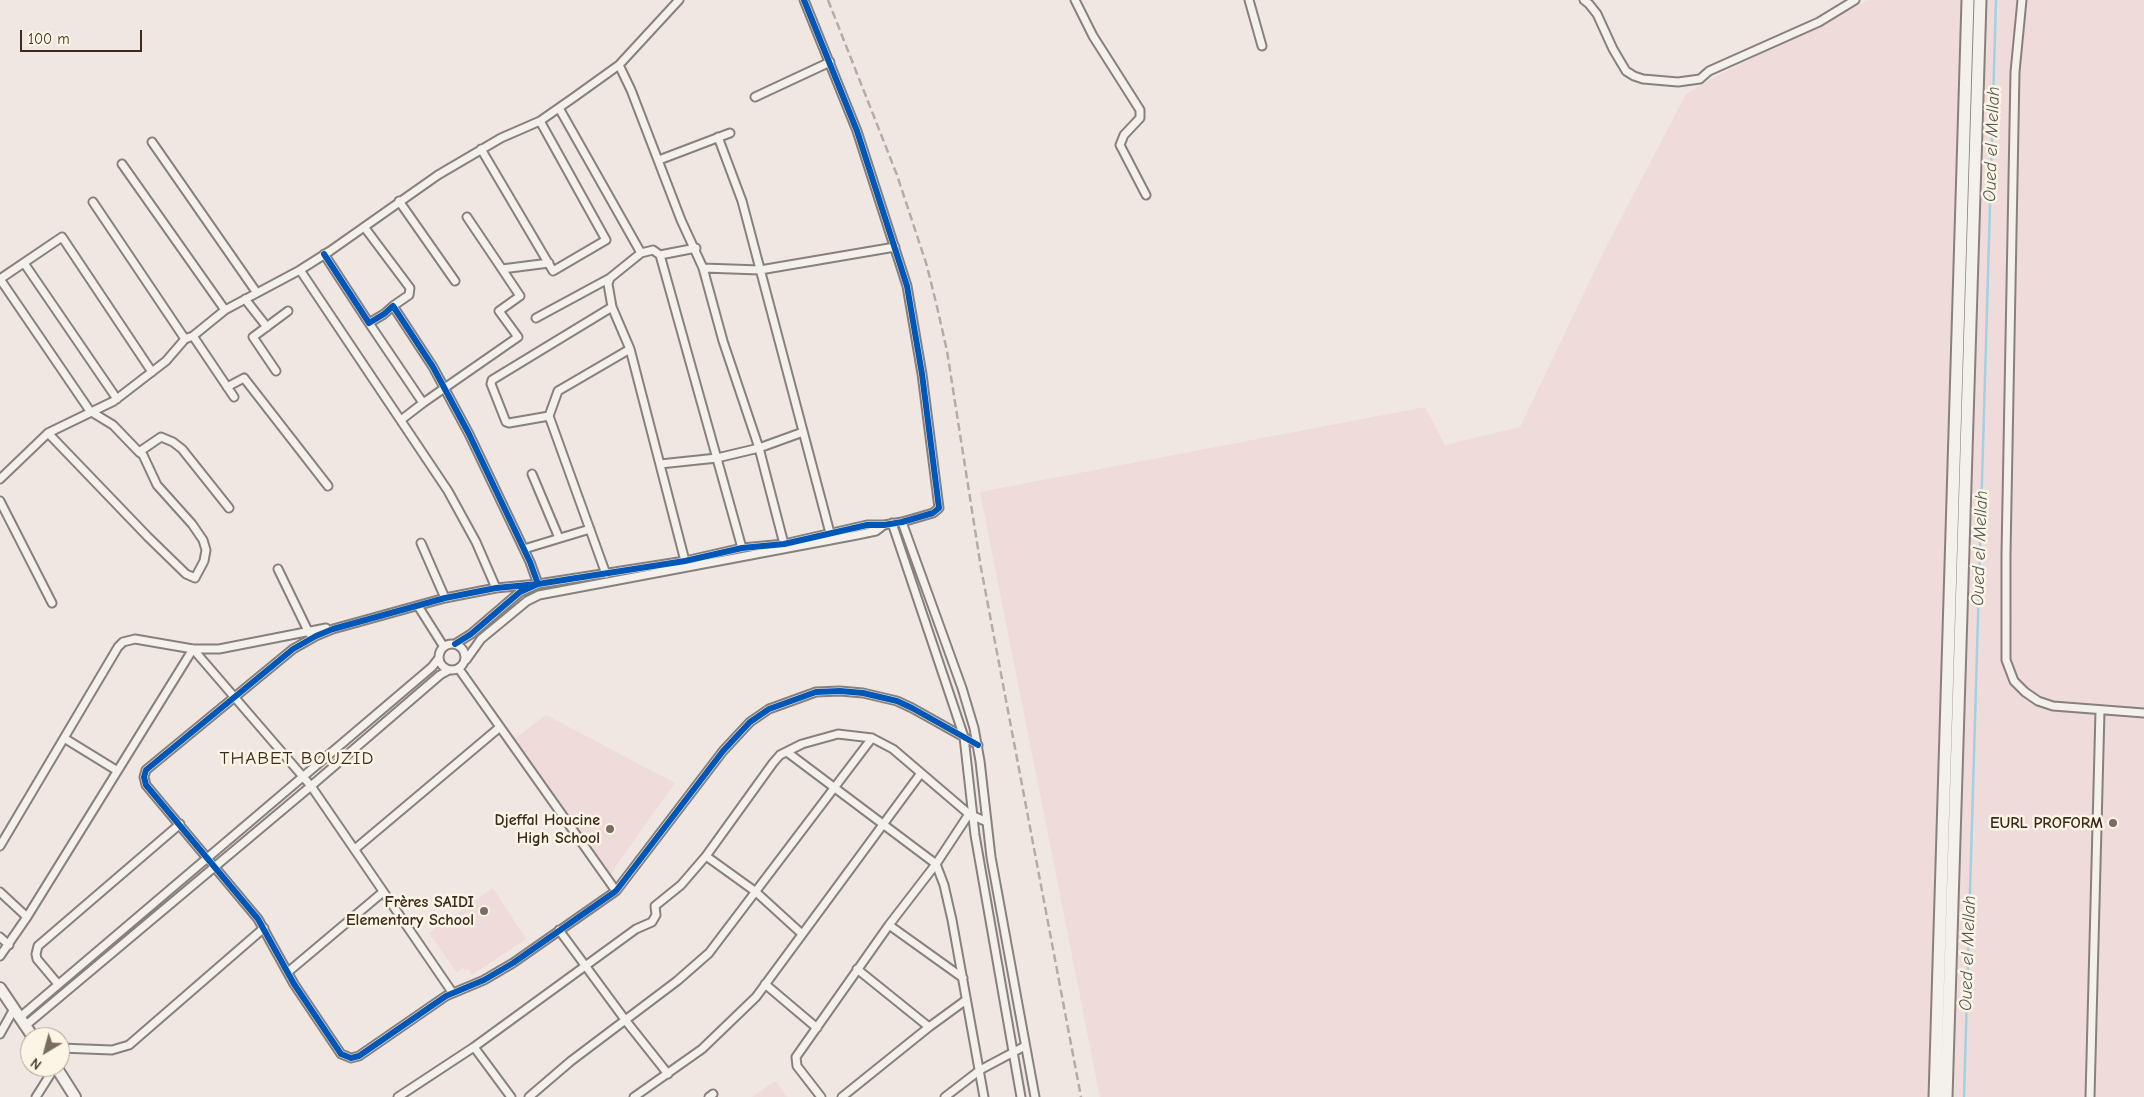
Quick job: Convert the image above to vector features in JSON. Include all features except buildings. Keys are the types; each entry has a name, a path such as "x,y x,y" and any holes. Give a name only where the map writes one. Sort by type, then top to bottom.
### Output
{"main road":[{"path":"1935,1097 1968,0"},
{"path":"1946,1097 1980,0"}],"street":[{"path":"0,478 48,433 117,399 166,361 185,339 194,336 224,310 300,270 365,228 399,201 481,149 540,121 559,108 619,65 679,0"},
{"path":"0,846 118,647 123,642 135,640 193,648 226,649 337,628 445,598 496,588 606,574 685,561 742,548 784,544 867,525 902,522 935,512 940,505 922,374 907,286 857,131 804,0"},
{"path":"1075,0 1094,36 1140,110 1140,118 1124,135 1120,145 1146,195"},
{"path":"1249,0 1262,46"},
{"path":"1584,0 1597,14 1613,49 1626,71 1644,79 1678,82 1700,79 1710,71 1819,22 1855,0"},
{"path":"2022,0 2015,72 2006,546 2006,660 2014,681 2038,701 2053,706 2144,713"},
{"path":"755,97 830,62"},
{"path":"619,65 659,160 681,220 696,248 703,268 723,341 759,448 784,544"},
{"path":"559,108 641,253"},
{"path":"481,149 553,271 606,240 540,121"},
{"path":"659,160 730,133"},
{"path":"718,137 742,201 830,533"},
{"path":"152,142 257,293"},
{"path":"122,164 224,310"},
{"path":"399,201 455,281"},
{"path":"93,202 185,339"},
{"path":"401,420 518,337 499,311 520,296 468,217"},
{"path":"365,228 410,288 409,295 369,323"},
{"path":"48,433 186,574 195,578 204,561 206,550 192,524 158,485 143,455 113,425 90,411 0,279 62,236 152,372"},
{"path":"703,268 760,270 895,247"},
{"path":"660,255 696,248"},
{"path":"536,318 610,278 641,253 653,250 660,255 742,548"},
{"path":"324,254 423,403"},
{"path":"24,263 117,399"},
{"path":"502,270 548,263"},
{"path":"300,270 448,490 476,542 496,588"},
{"path":"610,278 608,284 612,307 630,349 685,561"},
{"path":"245,299 267,327"},
{"path":"393,306 445,388 524,549 538,584"},
{"path":"549,416 508,423 492,381 612,307"},
{"path":"276,371 253,337 288,311"},
{"path":"194,336 234,397"},
{"path":"606,574 549,416 558,391 630,349"},
{"path":"227,387 244,378 328,486"},
{"path":"660,464 718,458 759,448 803,432"},
{"path":"139,452 162,437 174,442 182,449 229,508"},
{"path":"532,474 559,538"},
{"path":"0,501 52,603"},
{"path":"902,522 962,688 978,745 991,857 1035,1097"},
{"path":"892,524 964,737 971,815 1021,1097"},
{"path":"19,1018 215,867 440,675 449,670 459,669 481,639 527,601 538,595 857,536 876,531 884,525"},
{"path":"524,549 590,529"},
{"path":"421,543 445,598"},
{"path":"278,569 310,634"},
{"path":"0,1034 432,668 444,647 472,634 520,592 538,584"},
{"path":"418,606 444,647"},
{"path":"310,634 146,770 144,777 146,785 264,928 288,972 338,1052 347,1058 359,1056 452,992 496,974 616,891 723,751 750,722 769,709 816,692 840,690 862,693 897,701 978,745"},
{"path":"454,644 463,649 466,660"},
{"path":"193,648 311,786 452,992"},
{"path":"0,956 27,917 193,648"},
{"path":"439,658 442,666 449,670"},
{"path":"459,669 616,891"},
{"path":"2090,1097 2100,711"},
{"path":"355,849 500,727"},
{"path":"398,1097 474,1047 636,929 652,922 656,915 655,906 681,886 706,856 760,779 780,755 802,744 838,734 872,738 893,749 971,815 987,822"},
{"path":"64,738 116,770"},
{"path":"529,1097 571,1061 626,1022 702,960 727,931 872,738"},
{"path":"787,752 883,822 936,864 944,885 984,1097"},
{"path":"634,1097 668,1074 720,1033 756,998 883,822 921,773"},
{"path":"821,1097 797,1066 795,1060 888,925 936,864 971,815"},
{"path":"58,984 37,959 38,946 180,824"},
{"path":"706,856 756,892 802,934"},
{"path":"0,892 27,917"},
{"path":"288,972 383,892"},
{"path":"888,925 963,978"},
{"path":"70,1048 112,1050 129,1045 264,928"},
{"path":"559,930 626,1022 668,1074"},
{"path":"0,937 9,945"},
{"path":"857,970 929,1027"},
{"path":"765,984 817,1028"},
{"path":"0,988 26,1027"},
{"path":"847,1095 929,1027 966,1000"},
{"path":"946,1097 980,1070 1025,1046"},
{"path":"474,1047 511,1097"},
{"path":"36,1097 49,1077"},
{"path":"62,1077 75,1097"}],"shaded area":[{"path":"1869,0 2144,0 2144,1097 1100,1097 980,492 1425,407 1445,445 1520,427 1606,247 1686,94 1711,79"},
{"name":"Djeffal Houcine High School","path":"546,715 675,783 609,876 514,739"},
{"name":"Frères SAIDI Elementary School","path":"493,888 526,939 472,975 468,969 465,970 463,968 456,972 429,933"},
{"path":"775,1081 787,1097 752,1097"}],"waterway":[{"name":"Oued el Mellah","path":"1964,1097 1996,0"}],"railway":[{"path":"828,0 897,175 927,266 938,311 947,351 981,568 1081,1097"}],"cycle path":[{"path":"455,644 471,634 520,592 538,584 685,561 742,548 784,544 867,525 902,522 933,513 939,508 922,374 907,286 857,131 804,0"},
{"path":"324,254 369,323 393,306 433,367 469,434 530,562 538,584 496,588 445,598 333,629 316,636 293,649 146,770 144,777 146,785 258,919 294,984 341,1054 351,1058 359,1056 446,996 484,980 513,963 616,891 723,751 750,722 769,709 816,692 840,691 863,693 897,701 978,745"}],"place":[{"name":"EURL PROFORM","path":"2113,823"},
{"name":"Djeffal Houcine High School","path":"610,829"},
{"name":"Frères SAIDI Elementary School","path":"484,911"}],"district":[{"name":"THABET BOUZID","path":"297,759"}]}
